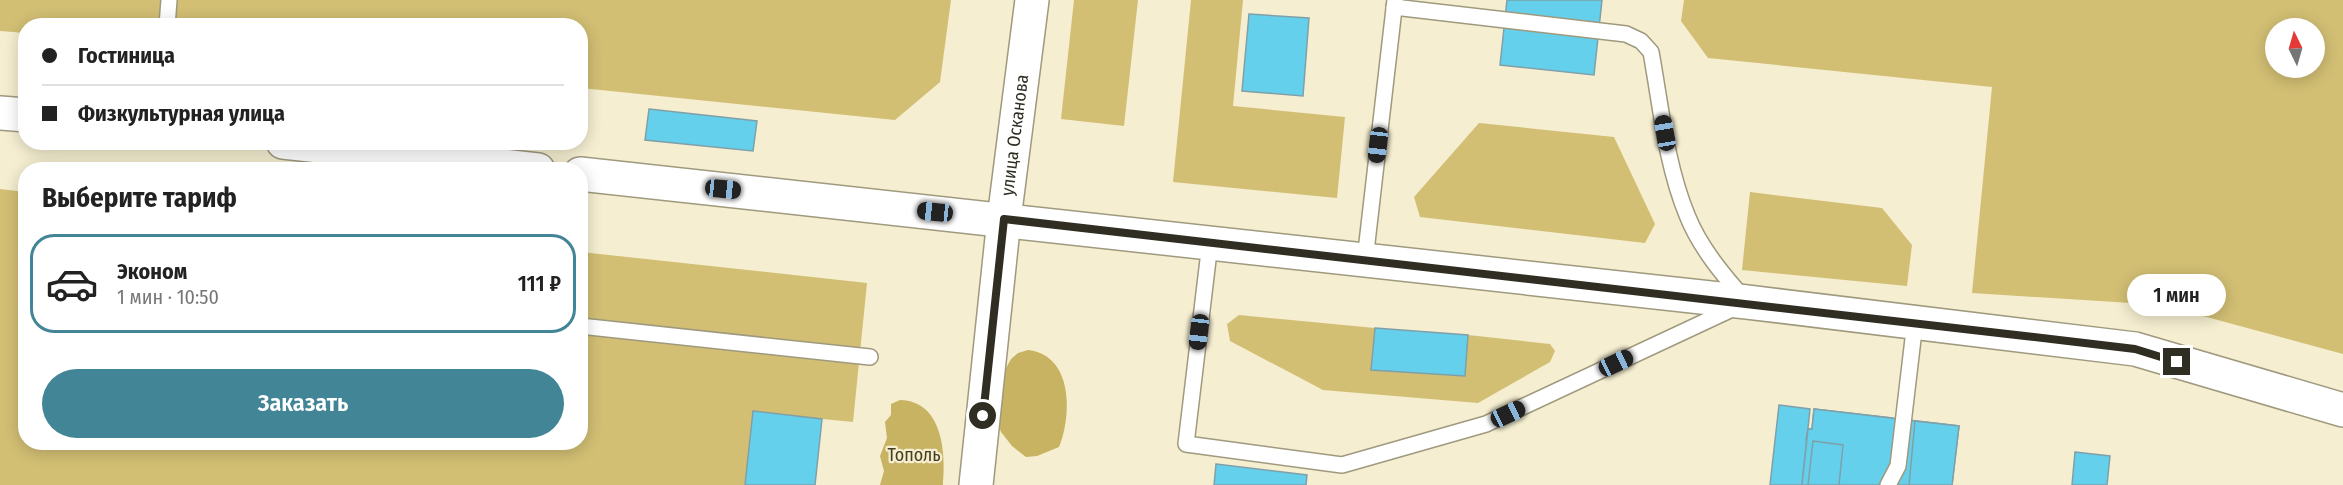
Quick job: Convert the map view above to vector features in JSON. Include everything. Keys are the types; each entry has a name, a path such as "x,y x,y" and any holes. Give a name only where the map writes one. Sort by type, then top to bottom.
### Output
{"main road":[{"name":"улица Осканова","path":"976,485 1004,219 1032,0"},
{"path":"0,113 18,114"},
{"path":"356,150 465,162"},
{"path":"588,175 1747,302 2135,349 2343,410"}],"lane":[{"path":"167,18 169,0"},
{"path":"1210,243 1186,444 1342,465 1486,424 1747,302 1718,269 1702,246 1687,216 1673,176 1652,52 1641,41 1626,34 1394,3 1365,260"},
{"path":"1888,485 1898,466 1915,322"},
{"path":"588,327 870,357"}],"shaded area":[{"path":"0,0 951,0 940,82 895,120 588,89 588,18 18,18 18,32 0,31"},
{"path":"1074,0 1138,0 1124,126 1061,119"},
{"path":"1191,0 1243,0 1233,106 1345,117 1337,198 1173,182"},
{"path":"1684,0 2343,0 2343,354 2162,305 1972,293 1992,87 1708,58 1681,21"},
{"path":"1479,123 1614,137 1655,224 1645,243 1420,217 1414,197"},
{"path":"0,189 18,191 18,450 588,450 588,253 867,283 853,422 753,412 745,485 0,485"},
{"path":"1750,192 1882,208 1912,245 1907,286 1742,270"},
{"path":"1239,315 1375,328 1372,370 1465,376 1468,335 1550,344 1555,351 1550,362 1478,403 1323,390 1230,341 1227,324"}],"green space":[{"path":"1028,350 1043,354 1054,363 1061,374 1067,404 1059,447 1037,456 1026,457 1012,446 1001,432 996,417 1005,370 1011,359 1018,353"},
{"name":"Тополь","path":"900,400 914,403 925,409 933,419 942,444 943,485 880,485 884,471 880,456 887,438 885,422 891,415 891,404"}],"building":[{"path":"1507,0 1602,0 1594,75 1500,65"},
{"path":"1249,14 1309,18 1303,96 1242,91"},
{"path":"649,109 757,121 753,151 645,140"},
{"path":"1375,328 1468,335 1465,376 1371,370"},
{"path":"1779,405 1810,409 1802,485 1770,485"},
{"path":"1814,409 1892,418 1889,450 1806,440 1808,429 1812,429"},
{"path":"1814,409 1959,426 1952,485 1802,485 1808,429 1812,429"},
{"path":"753,411 822,419 815,485 745,485"},
{"path":"1915,421 1959,426 1952,485 1909,485"},
{"path":"1813,441 1843,445 1839,485 1808,485"},
{"path":"2075,452 2110,456 2107,485 2072,485"},
{"path":"1216,464 1307,475 1306,485 1214,485"}],"route":[{"path":"983,416 1004,219 1747,302 2135,349 2177,362"}]}
